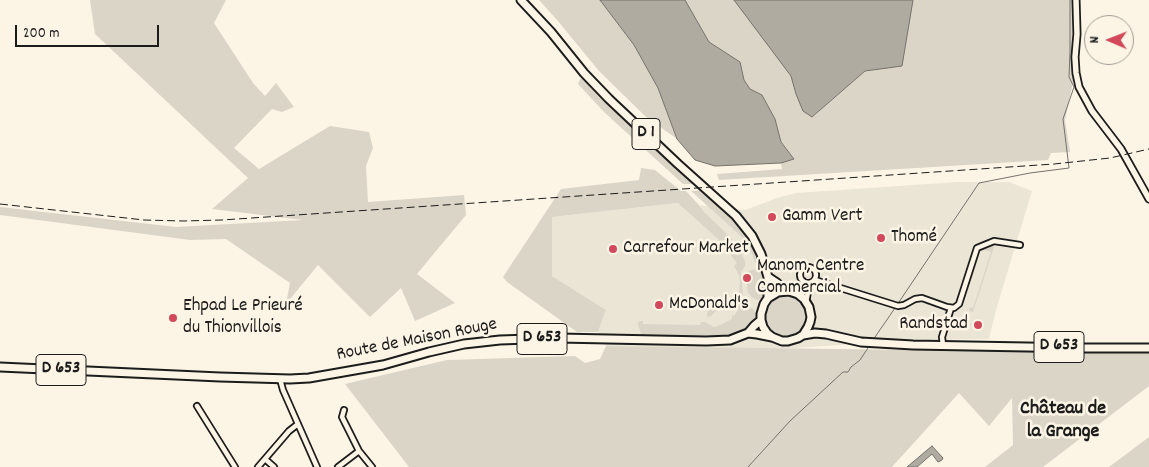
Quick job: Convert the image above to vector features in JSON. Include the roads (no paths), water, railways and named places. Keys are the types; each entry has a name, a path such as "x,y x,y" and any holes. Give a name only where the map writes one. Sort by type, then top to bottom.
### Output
{"main road":[{"name":"D 1","path":"521,0 609,99 736,216 752,236 761,254 768,277 768,298"},
{"path":"768,277 784,291"},
{"path":"748,333 772,337 782,341 793,340 803,334 810,322 810,312 801,296 794,292 784,291 768,298 762,308 761,320 763,327 772,337"},
{"path":"748,333 761,320"},
{"path":"810,322 826,334"},
{"name":"Route de Maison Rouge","path":"0,367 280,379 309,378 383,365 464,344 500,340 559,338 706,342 730,340 748,333"},
{"path":"803,334 826,334"},
{"name":"D 653","path":"826,334 861,342 1075,348 1149,348"}],"street":[{"path":"1076,0 1077,34 1075,57 1079,87 1092,111 1125,155 1149,199"},
{"path":"943,345 942,337 953,308 959,304 977,248 994,241 1020,245"},
{"path":"794,292 799,291 801,288 803,282 800,272 803,268 812,268 815,271 815,280"},
{"path":"803,282 810,283 815,280 898,306 904,305 915,298 922,298 953,308"},
{"path":"806,302 810,283"},
{"path":"280,379 317,467"},
{"path":"197,406 235,467"},
{"path":"344,410 342,417 359,451 372,467"},
{"path":"258,467 289,431 298,424"},
{"path":"338,467 359,451"},
{"path":"265,459 274,467"}],"waterway":[{"path":"897,305 979,183 1069,168 1063,119 1074,87 1069,77 1070,0"},
{"path":"873,340 895,308"},
{"path":"748,467 790,421 843,372 848,372 860,360 870,345"}],"railway":[{"path":"0,204 144,220 222,220 1054,164 1110,158 1149,149"}],"place":[{"name":"Gamm Vert","path":"772,217"},
{"name":"Thomé","path":"881,238"},
{"name":"Carrefour Market","path":"613,249"},
{"name":"Manom, Centre Commercial","path":"747,278"},
{"name":"McDonald's","path":"659,305"},
{"name":"Ehpad Le Prieuré du Thionvillois","path":"173,318"},
{"name":"Randstad","path":"978,325"}],"district":[{"name":"Château de la Grange","path":"1063,422"}]}
